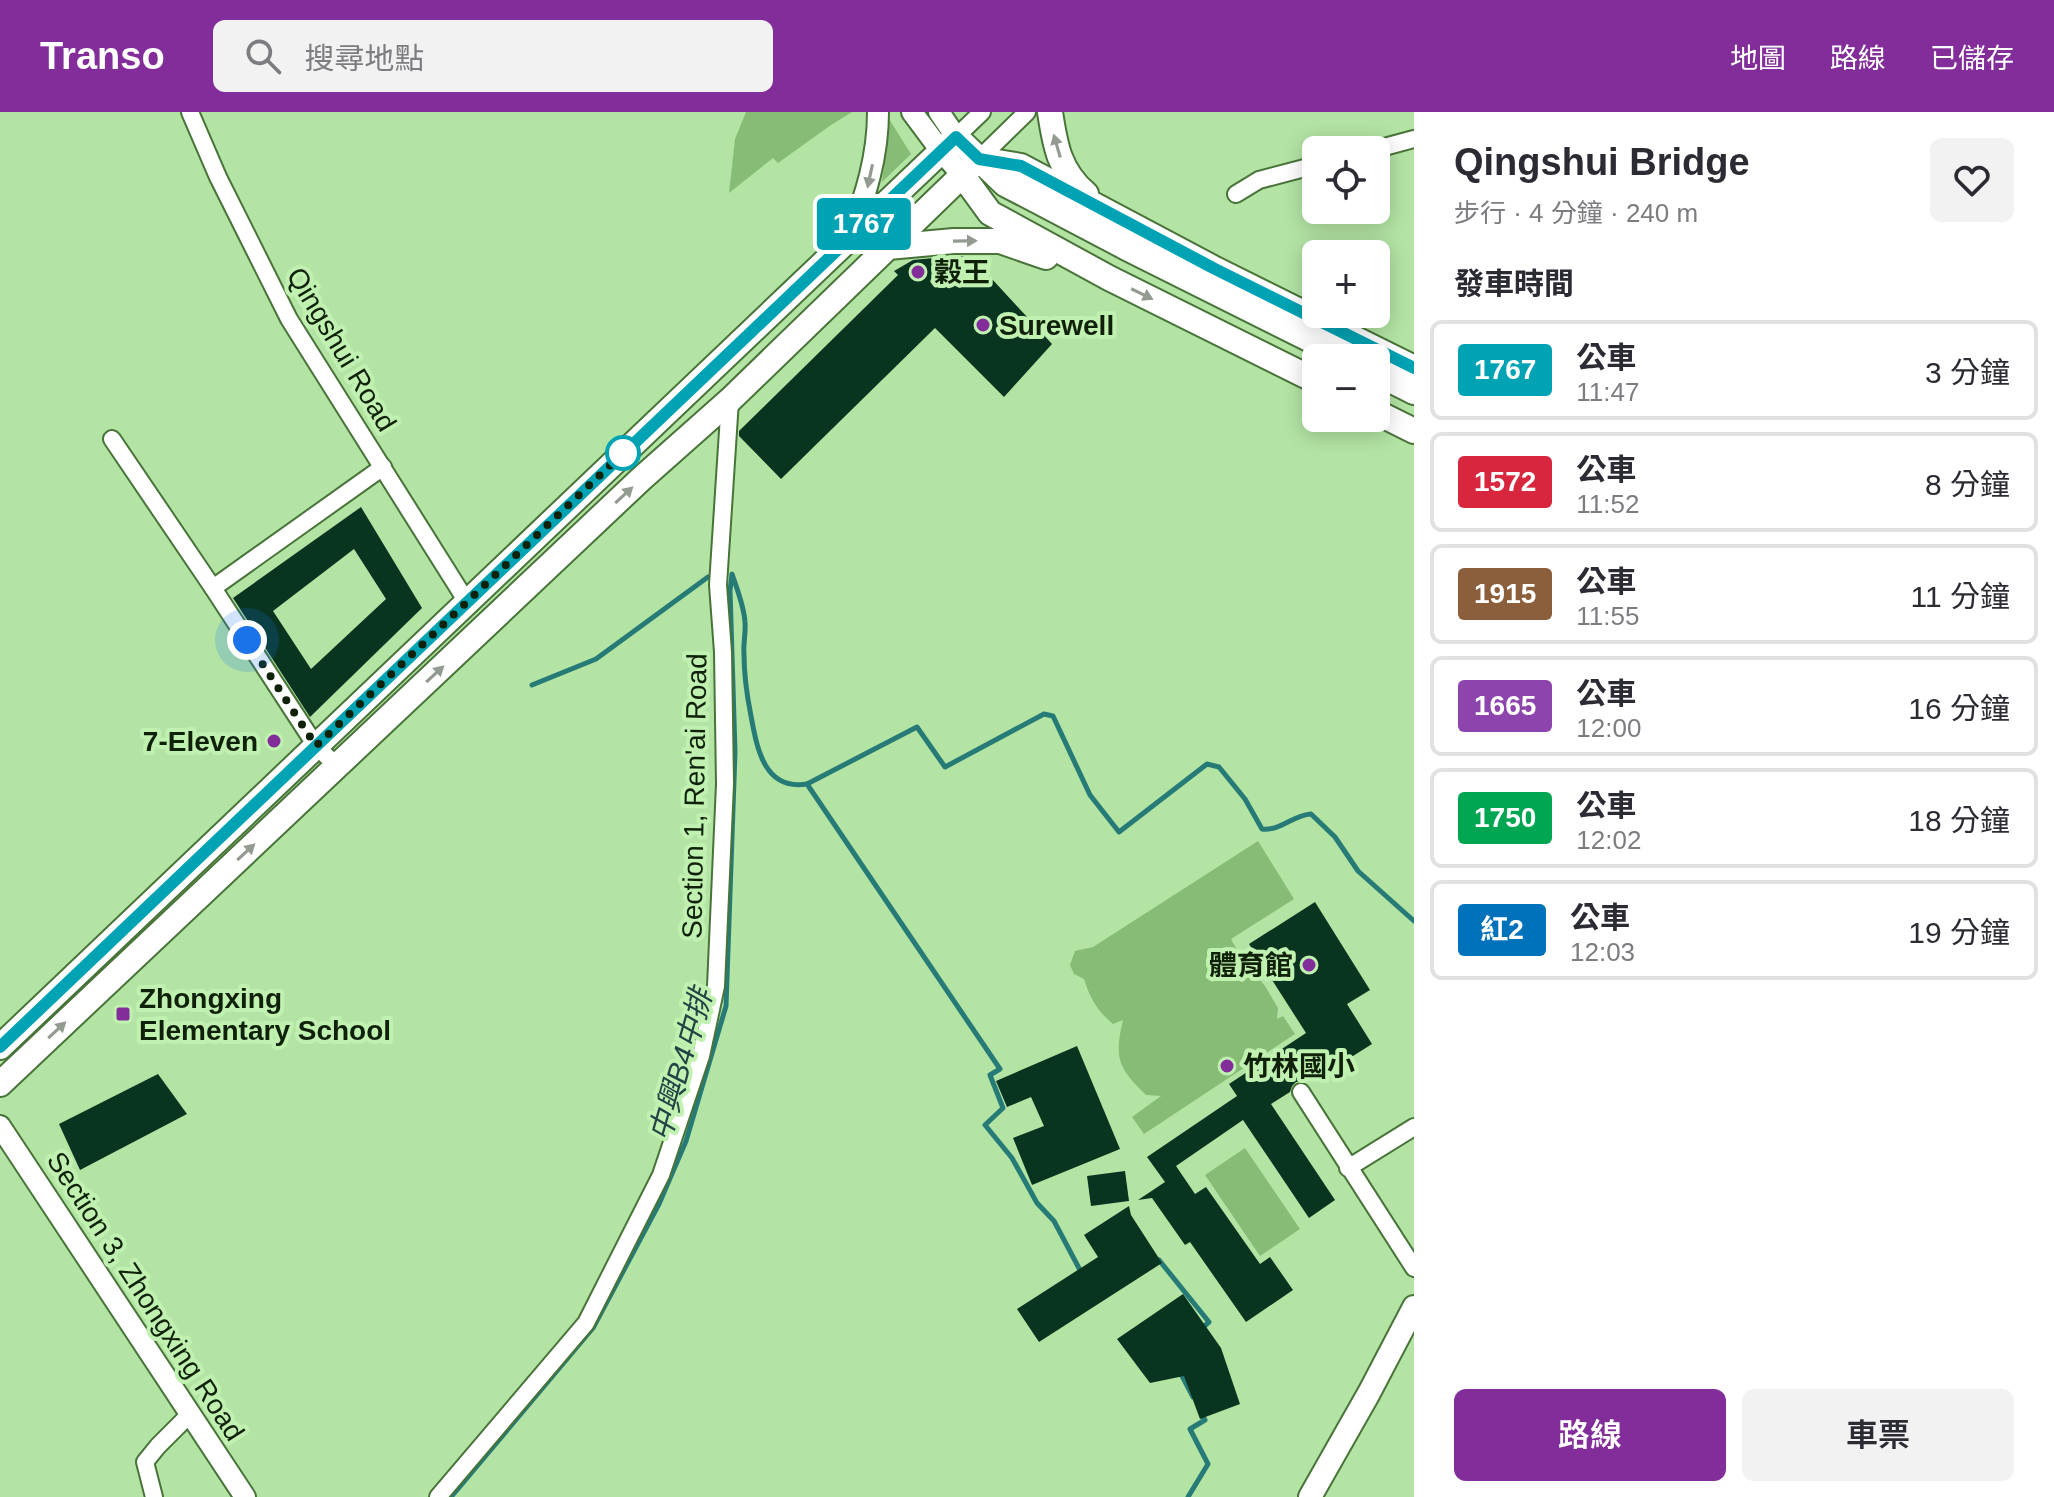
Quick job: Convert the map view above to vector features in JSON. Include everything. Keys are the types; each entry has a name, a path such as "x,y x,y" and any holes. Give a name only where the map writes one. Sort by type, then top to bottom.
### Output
{"main road":[{"path":"1050,112 1055,147 1066,172 1082,190 1113,215"},
{"path":"0,1047 948,144 971,168 1035,217 1302,353"},
{"path":"0,1084 630,489 730,400 971,168 1021,166 1215,269 1414,368"},
{"path":"971,168 990,213 1109,278 1302,374"},
{"path":"971,168 1319,344"},
{"path":"888,247 954,241 1000,241 1109,278"},
{"path":"1390,380 1414,392"},
{"path":"1390,398 1414,409"},
{"path":"1390,419 1414,431"},
{"path":"1310,1497 1414,1307"}],"street":[{"name":"Qingshui Road","path":"190,112 218,177 289,319 467,602"},
{"path":"849,238 866,195 878,138 878,112"},
{"path":"912,112 948,144"},
{"path":"939,112 948,144"},
{"path":"948,144 982,112"},
{"path":"971,168 1027,112"},
{"path":"1390,145 1414,139"},
{"path":"1236,194 1259,180 1302,169"},
{"name":"Section 1, Ren'ai Road","path":"438,1497 586,1323 661,1175 701,1056 716,986 725,784 723,652 718,585 730,400"},
{"path":"112,439 316,746 337,766"},
{"path":"213,588 383,467"},
{"path":"1301,1092 1414,1268"},
{"name":"Section 3, Zhongxing Road","path":"0,1126 245,1497"},
{"path":"1348,1168 1414,1127"},
{"path":"154,1497 145,1462 190,1414"}],"green space":[{"path":"746,112 852,112 778,163 773,158 729,193 735,139"},
{"path":"889,119 911,154 882,182"},
{"path":"1258,841 1294,899 1231,939 1236,948 1228,955 1240,958 1250,967 1278,1008 1277,1019 1283,1016 1295,1034 1144,1134 1132,1117 1161,1096 1146,1095 1124,1069 1119,1053 1123,1020 1113,1024 1098,1009 1084,979 1074,974 1070,965 1075,951 1093,947"},
{"path":"1245,1148 1300,1229 1260,1256 1205,1175"}],"building":[{"path":"968,256 980,266 1052,344 1004,397 935,328 781,479 739,436 739,431 898,275 894,271 913,260"},
{"path":"361,507 422,608 310,717 233,598","holes":["354,549 386,599 311,669 273,611"]},
{"path":"1315,902 1370,990 1347,1004 1372,1044 1334,1068 1332,1065 1305,1082 1296,1082 1290,1092 1271,1104 1335,1200 1309,1218 1243,1120 1176,1166 1195,1194 1206,1187 1260,1264 1270,1257 1293,1290 1246,1322 1190,1242 1185,1245 1152,1198 1138,1200 1165,1182 1147,1157 1237,1096 1229,1084 1306,1033 1249,944"},
{"path":"1077,1046 1120,1149 1032,1185 1013,1138 1044,1126 1031,1097 1007,1107 996,1081"},
{"path":"158,1074 187,1114 80,1170 59,1124"},
{"path":"1125,1171 1129,1201 1091,1206 1087,1176"},
{"path":"1129,1206 1131,1215 1162,1263 1039,1342 1017,1309 1098,1257 1084,1235"},
{"path":"1183,1294 1221,1348 1240,1404 1200,1419 1184,1376 1150,1383 1117,1339"}],"waterway":[{"path":"732,574 744,616 745,678 756,741 765,765 781,781 807,784 917,727 945,767 1044,714 1053,716 1090,795 1119,832 1207,764 1219,767 1245,799 1262,829 1275,828 1311,814 1335,837 1358,871 1414,921"},
{"name":"中興B4中排","path":"451,1497 593,1328 659,1204 686,1141 726,1006 735,752 732,575"},
{"path":"532,685 596,659 708,577"},
{"path":"807,784 1000,1069 990,1075 1003,1108 985,1125 1012,1158 1037,1203 1054,1221 1081,1272 1084,1271"},
{"path":"1159,1260 1209,1322 1201,1329"},
{"path":"1179,1370 1193,1397"},
{"path":"1188,1497 1208,1464 1190,1429 1205,1420 1201,1413"}],"bus line":[{"name":"1767","path":"0,1047 956,137 979,159 1021,166 1215,269 1414,368"}],"place":[{"name":"穀王","path":"918,272"},
{"name":"Surewell","path":"983,325"},
{"name":"7-Eleven","path":"274,741"},
{"name":"體育館","path":"1309,965"},
{"name":"Zhongxing Elementary School","path":"123,1014"},
{"name":"竹林國小","path":"1227,1066"}],"route":[{"path":"247,640 316,746 623,453"}]}
